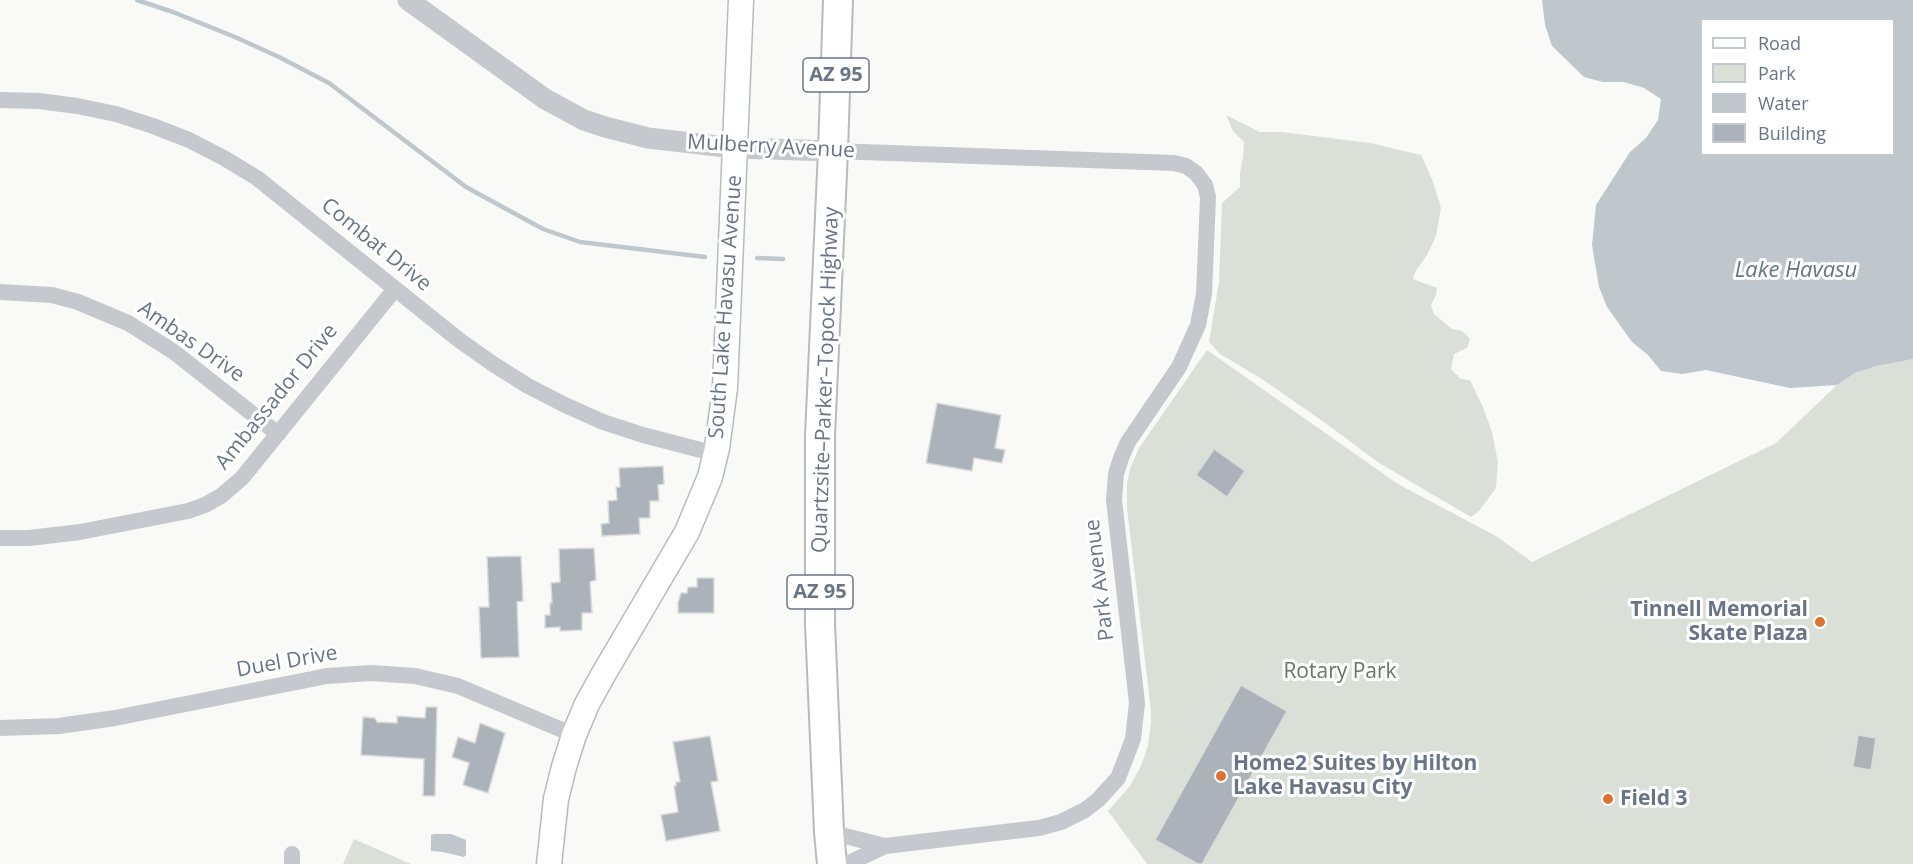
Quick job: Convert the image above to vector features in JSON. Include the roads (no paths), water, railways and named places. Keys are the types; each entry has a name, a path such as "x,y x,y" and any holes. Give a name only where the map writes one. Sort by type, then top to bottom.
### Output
{"highway":[{"name":"Quartzsite–Parker–Topock Highway","path":"829,832 820,624 820,448 838,0"},
{"name":"AZ 95","path":"829,832 832,864"}],"main road":[{"name":"South Lake Havasu Avenue","path":"549,864 556,799 574,735 603,675 687,532 699,505 716,454 725,388 741,0"}],"street":[{"name":"Mulberry Avenue","path":"408,0 526,87 584,120 626,134 735,148 1174,163"},
{"name":"Combat Drive","path":"0,100 39,101 116,114 189,140 257,178 493,364 555,400 603,422 716,454"},
{"name":"Park Avenue","path":"847,864 885,846 1039,828 1061,822 1085,810 1098,800 1113,784 1123,768 1133,740 1137,704 1114,500 1116,474 1120,458 1128,442 1186,354 1198,325 1204,294 1207,191 1196,173 1186,166 1174,163"},
{"name":"Ambassador Drive","path":"0,538 54,536 180,513 213,501 235,485 395,289"},
{"name":"Ambas Drive","path":"0,292 52,295 78,302 128,323 174,352 278,434"},
{"name":"Duel Drive","path":"0,728 59,726 115,718 327,676 371,672 415,676 458,686 574,735"},
{"name":"Park Avenue","path":"829,832 885,846"}],"water":[{"name":"Lake Havasu","path":"1542,0 1913,0 1913,359 1855,373 1837,385 1790,388 1706,370 1682,374 1661,371 1648,355 1632,342 1607,307 1599,287 1592,245 1596,205 1630,152 1646,138 1658,120 1661,99 1644,88 1624,82 1603,82 1584,77 1552,46 1545,25"},
{"path":"451,834 466,840 466,855 464,857 431,851 431,835"}],"waterway":[{"path":"137,0 235,37 329,83 466,187 543,229 580,242 705,257"},
{"path":"757,258 783,259"}],"place":[{"name":"Tinnell Memorial Skate Plaza","path":"1820,622"},
{"name":"Home2 Suites by Hilton Lake Havasu City","path":"1221,776"},
{"name":"Field 3","path":"1608,799"}],"park label":[{"name":"Rotary Park","path":"1340,672"}]}
